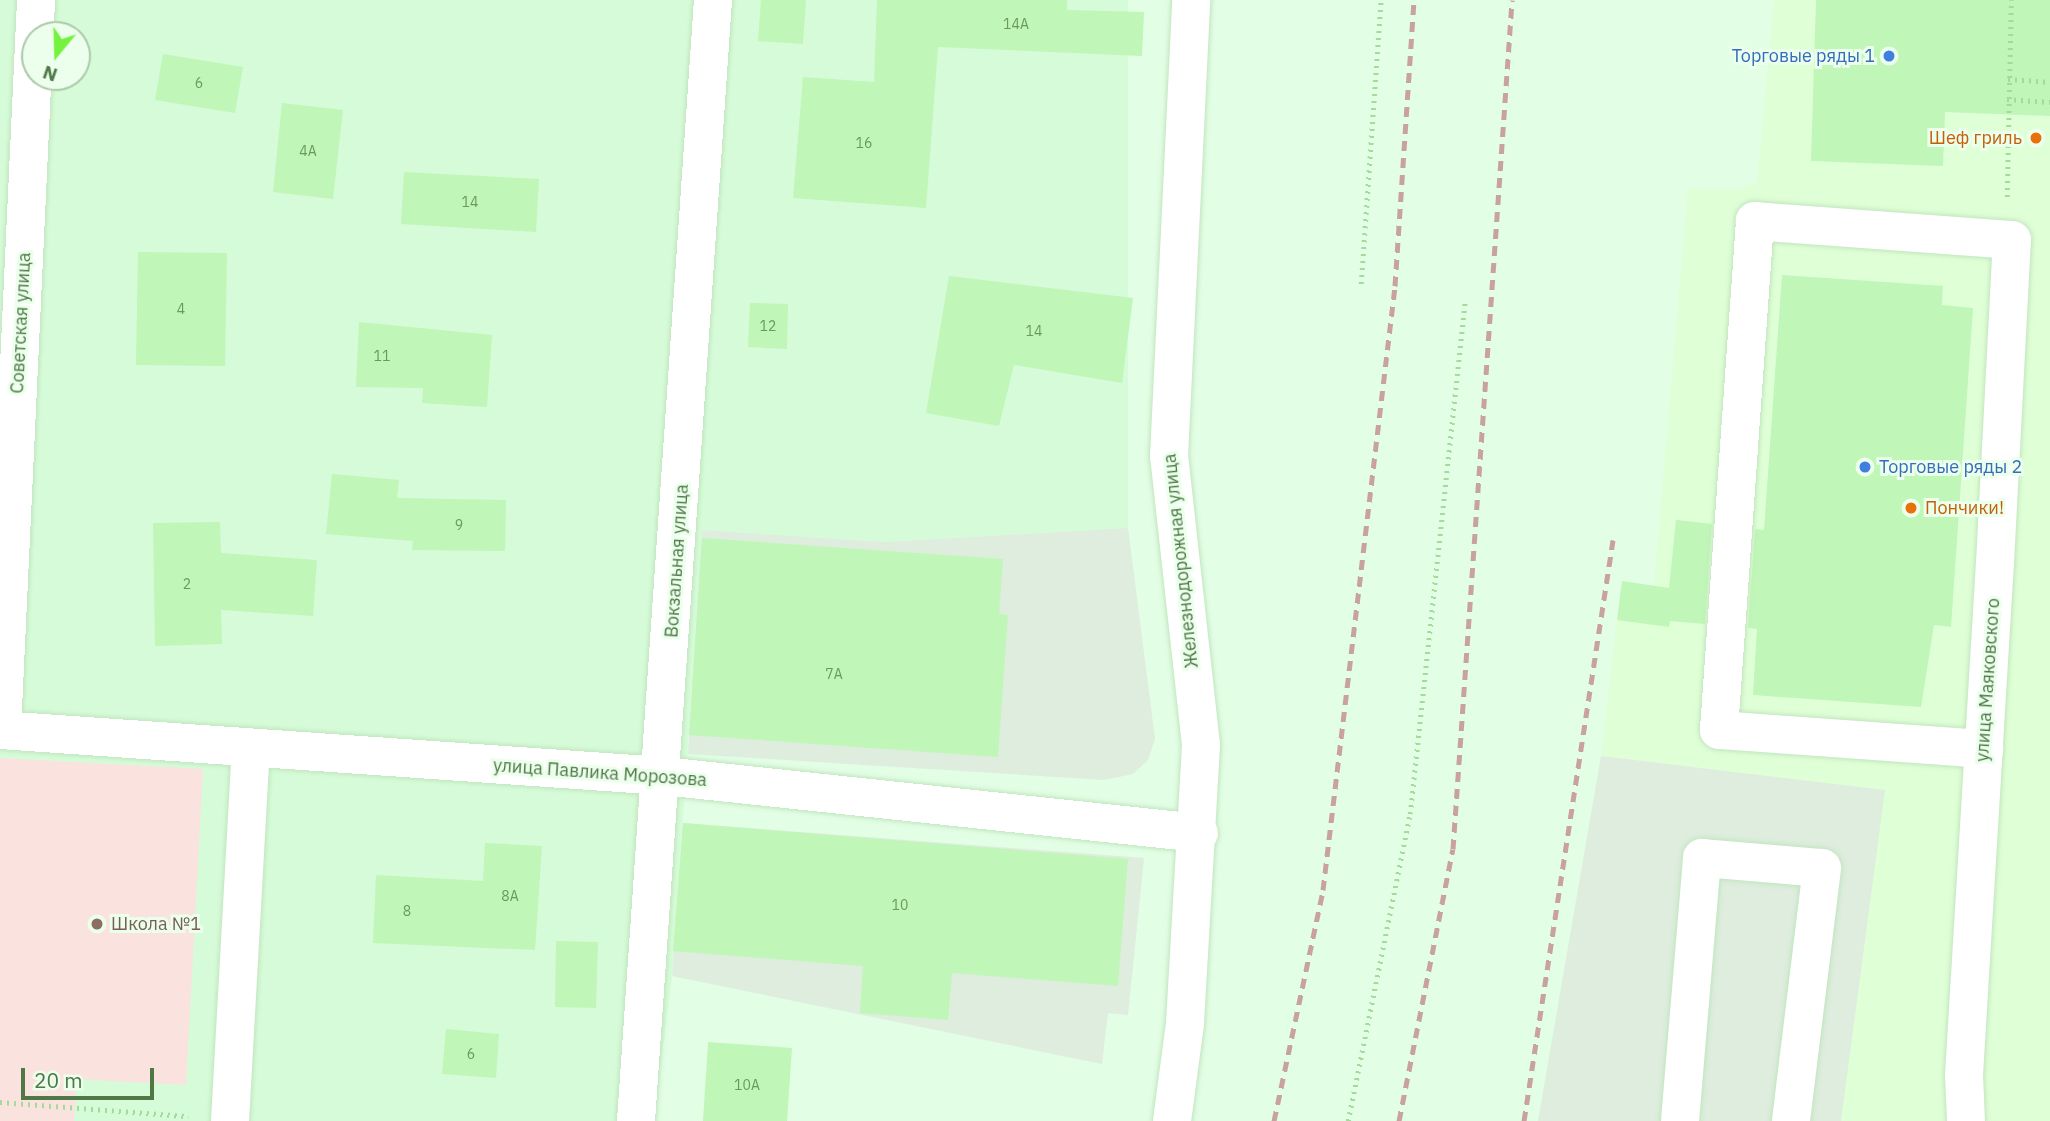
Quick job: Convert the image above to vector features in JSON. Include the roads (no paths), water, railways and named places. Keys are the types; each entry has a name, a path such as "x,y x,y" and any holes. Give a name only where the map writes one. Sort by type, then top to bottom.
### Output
{"street":[{"name":"Советская улица","path":"1,730 36,0"},
{"name":"Вокзальная улица","path":"636,1121 663,776 713,0"},
{"name":"Железнодорожная улица","path":"1172,1121 1199,833 1201,745 1169,456 1191,0"},
{"name":"улица Маяковского","path":"1966,1121 1964,1075 1984,749 2012,240 1755,221 1719,730 1984,749"},
{"name":"улица Павлика Морозова","path":"1,730 663,776 1199,833"},
{"path":"230,1120 251,749"},
{"path":"1680,1121 1702,858 1822,868 1791,1121"},
{"path":"1964,1075 1992,1121"}],"railway":[{"path":"1274,1121 1323,890 1395,286 1414,0"},
{"path":"1399,1121 1453,849 1512,0"},
{"path":"1524,1121 1613,540"}],"place":[{"name":"Торговые ряды 1","path":"1889,56"},
{"name":"Шеф гриль","path":"2036,138"},
{"name":"Торговые ряды 2","path":"1865,467"},
{"name":"Пончики!","path":"1911,508"},
{"name":"Школа №1","path":"97,924"}]}
